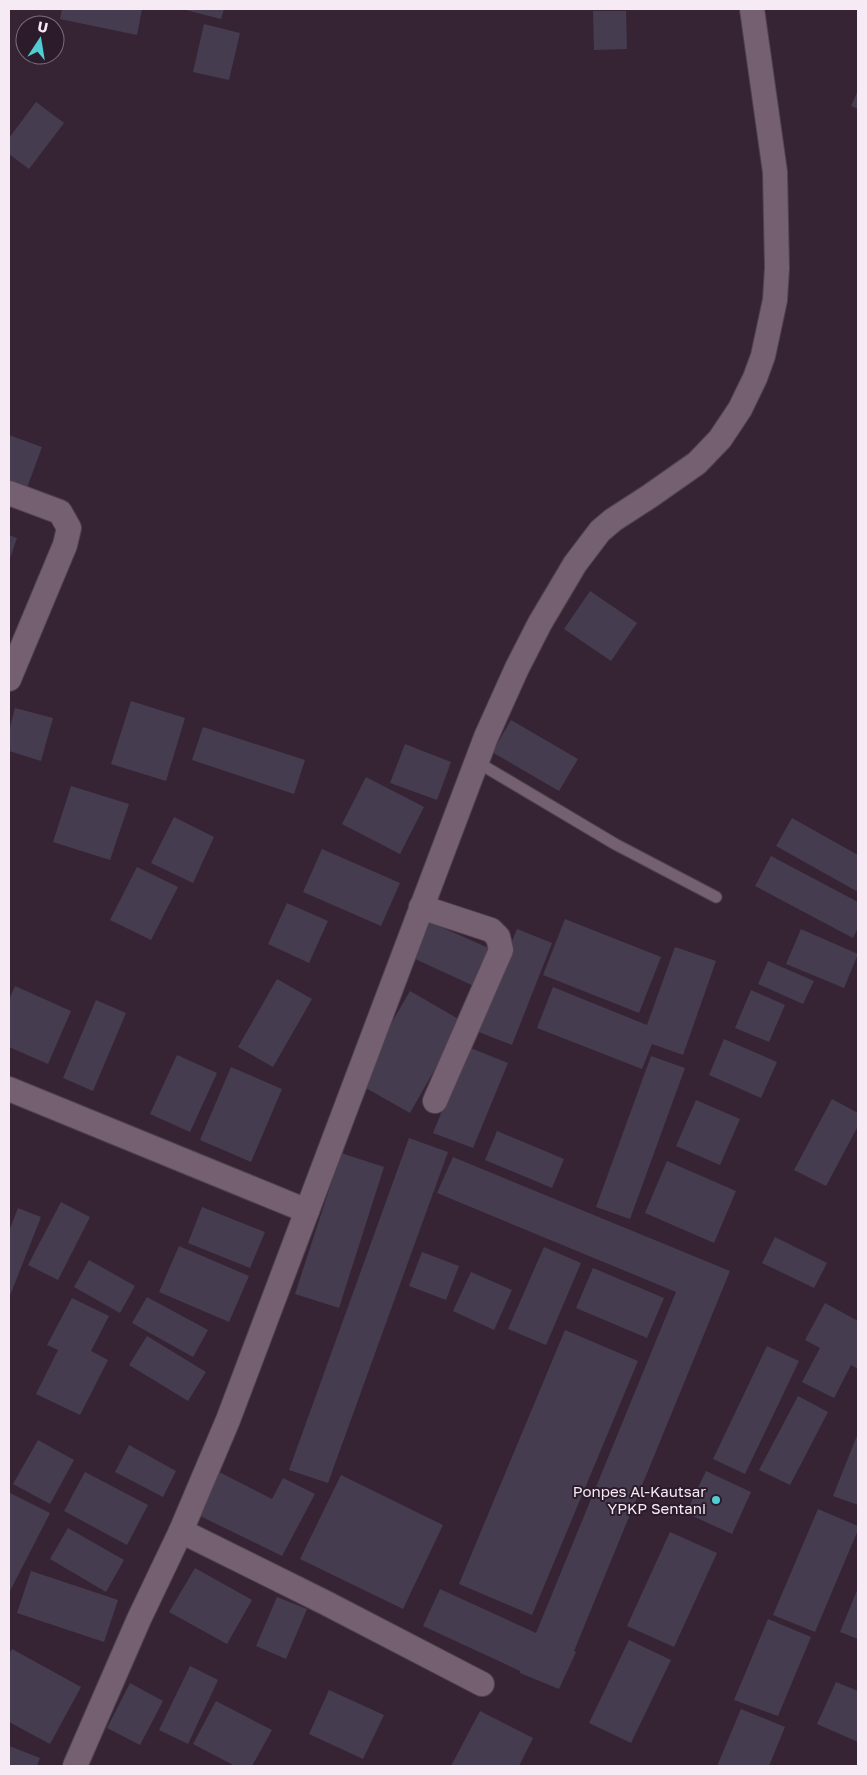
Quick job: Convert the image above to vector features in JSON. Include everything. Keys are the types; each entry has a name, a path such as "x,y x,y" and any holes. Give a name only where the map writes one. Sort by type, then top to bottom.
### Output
{"street":[{"path":"75,1766 135,1628 181,1531 228,1420 486,737 517,668 540,623 575,564 600,531 613,520 697,463 720,439 740,408 755,378 763,356 775,300 777,268 775,172 752,9"},
{"path":"9,492 60,512 69,528 65,545 9,679"},
{"path":"422,908 490,930 498,937 501,950 436,1101"},
{"path":"9,1089 307,1211"},
{"path":"181,1531 324,1602 482,1684"}],"lane":[{"path":"477,762 615,844 716,897"}],"building":[{"path":"62,9 142,9 137,35 65,20 65,15 61,15"},
{"path":"182,9 224,9 221,19"},
{"path":"593,11 626,11 627,49 594,50"},
{"path":"204,24 240,33 229,80 193,72"},
{"path":"858,90 858,109 851,106"},
{"path":"36,102 64,123 29,169 9,154 9,138"},
{"path":"9,435 42,447 24,496 9,490"},
{"path":"9,535 17,538 9,561"},
{"path":"590,591 637,623 611,661 564,629"},
{"path":"131,701 185,718 166,781 111,764"},
{"path":"15,708 53,718 41,761 9,751 9,731"},
{"path":"511,720 578,759 559,791 492,752"},
{"path":"203,727 305,760 294,794 192,760"},
{"path":"405,744 451,762 437,800 390,783"},
{"path":"366,777 424,807 400,854 342,824"},
{"path":"71,786 129,804 110,860 53,842"},
{"path":"174,817 214,837 193,883 151,863"},
{"path":"792,818 858,855 858,892 776,846"},
{"path":"322,849 400,883 381,926 303,892"},
{"path":"771,856 858,902 858,928 853,938 755,886"},
{"path":"137,867 178,887 151,940 110,920"},
{"path":"287,903 328,921 309,963 268,944"},
{"path":"565,919 661,957 639,1013 543,975"},
{"path":"430,922 493,950 476,987 413,958"},
{"path":"517,929 552,943 512,1045 476,1031"},
{"path":"801,929 858,954 844,988 786,964"},
{"path":"675,947 716,961 683,1055 652,1044 642,1069 537,1028 553,987 647,1025"},
{"path":"768,961 814,981 803,1004 758,984"},
{"path":"277,979 312,999 273,1067 238,1047"},
{"path":"15,986 71,1011 48,1064 9,1047 9,1000"},
{"path":"751,990 785,1005 769,1042 735,1028"},
{"path":"410,991 462,1021 410,1113 357,1083"},
{"path":"96,1000 126,1013 93,1091 63,1078"},
{"path":"724,1039 777,1062 761,1098 709,1075"},
{"path":"468,1047 508,1063 473,1148 433,1133"},
{"path":"177,1055 217,1073 190,1132 150,1114"},
{"path":"651,1056 685,1068 630,1219 596,1207"},
{"path":"231,1067 282,1089 251,1162 200,1140"},
{"path":"832,1099 858,1113 858,1126 826,1186 794,1170"},
{"path":"696,1100 740,1119 720,1165 676,1146"},
{"path":"497,1131 564,1159 552,1188 485,1160"},
{"path":"409,1138 448,1152 328,1483 289,1470"},
{"path":"341,1153 384,1167 339,1308 295,1294"},
{"path":"453,1157 730,1271 574,1651 576,1652 559,1689 520,1673 520,1671 423,1626 440,1589 536,1633 676,1292 437,1193"},
{"path":"667,1161 736,1191 714,1243 645,1213"},
{"path":"61,1202 90,1217 58,1280 28,1265"},
{"path":"202,1207 265,1232 250,1268 188,1243"},
{"path":"18,1208 41,1217 9,1298 9,1231"},
{"path":"775,1237 827,1263 814,1288 762,1263"},
{"path":"179,1246 249,1276 229,1322 159,1292"},
{"path":"544,1247 581,1263 546,1345 508,1329"},
{"path":"422,1252 459,1266 446,1300 409,1286"},
{"path":"89,1260 135,1286 120,1313 74,1287"},
{"path":"593,1268 664,1298 647,1338 576,1308"},
{"path":"471,1272 512,1290 494,1330 453,1311"},
{"path":"147,1297 208,1330 193,1357 132,1323"},
{"path":"72,1298 109,1316 91,1351 108,1360 80,1415 36,1394 58,1350 47,1345"},
{"path":"825,1303 858,1321 858,1369 851,1365 834,1398 802,1382 820,1348 805,1340"},
{"path":"565,1330 638,1361 532,1615 459,1584"},
{"path":"147,1336 206,1372 188,1401 129,1365"},
{"path":"767,1346 799,1361 745,1474 713,1459"},
{"path":"798,1396 828,1412 790,1485 759,1470"},
{"path":"858,1433 858,1505 833,1496"},
{"path":"38,1440 74,1460 50,1504 13,1484"},
{"path":"129,1445 176,1471 163,1497 115,1472"},
{"path":"215,1470 272,1499 283,1478 315,1494 282,1556 194,1513"},
{"path":"706,1471 751,1492 732,1534 686,1513"},
{"path":"85,1472 148,1505 127,1545 64,1511"},
{"path":"341,1475 443,1525 403,1609 300,1559"},
{"path":"10,1493 50,1513 9,1593 9,1495"},
{"path":"818,1509 858,1526 858,1530 815,1632 773,1615"},
{"path":"68,1528 124,1560 106,1592 50,1559"},
{"path":"670,1532 717,1553 674,1647 627,1626"},
{"path":"195,1568 252,1600 227,1644 169,1612"},
{"path":"31,1571 118,1600 104,1642 17,1613"},
{"path":"858,1588 858,1639 840,1632"},
{"path":"277,1597 307,1609 286,1659 256,1646"},
{"path":"768,1619 811,1637 778,1716 734,1700"},
{"path":"629,1640 671,1660 631,1743 589,1723"},
{"path":"12,1649 81,1687 50,1744 9,1722 9,1654"},
{"path":"190,1666 218,1680 188,1744 159,1730"},
{"path":"836,1682 858,1691 858,1742 817,1724"},
{"path":"130,1683 163,1701 140,1745 107,1728"},
{"path":"329,1690 384,1715 363,1759 309,1734"},
{"path":"216,1701 272,1730 252,1766 235,1766 193,1744"},
{"path":"741,1709 785,1727 769,1766 717,1766"},
{"path":"480,1711 533,1738 519,1766 451,1766"},
{"path":"9,1746 40,1758 37,1766 9,1766"}],"place":[{"name":"Ponpes Al-Kautsar YPKP Sentani","path":"716,1500"}]}
